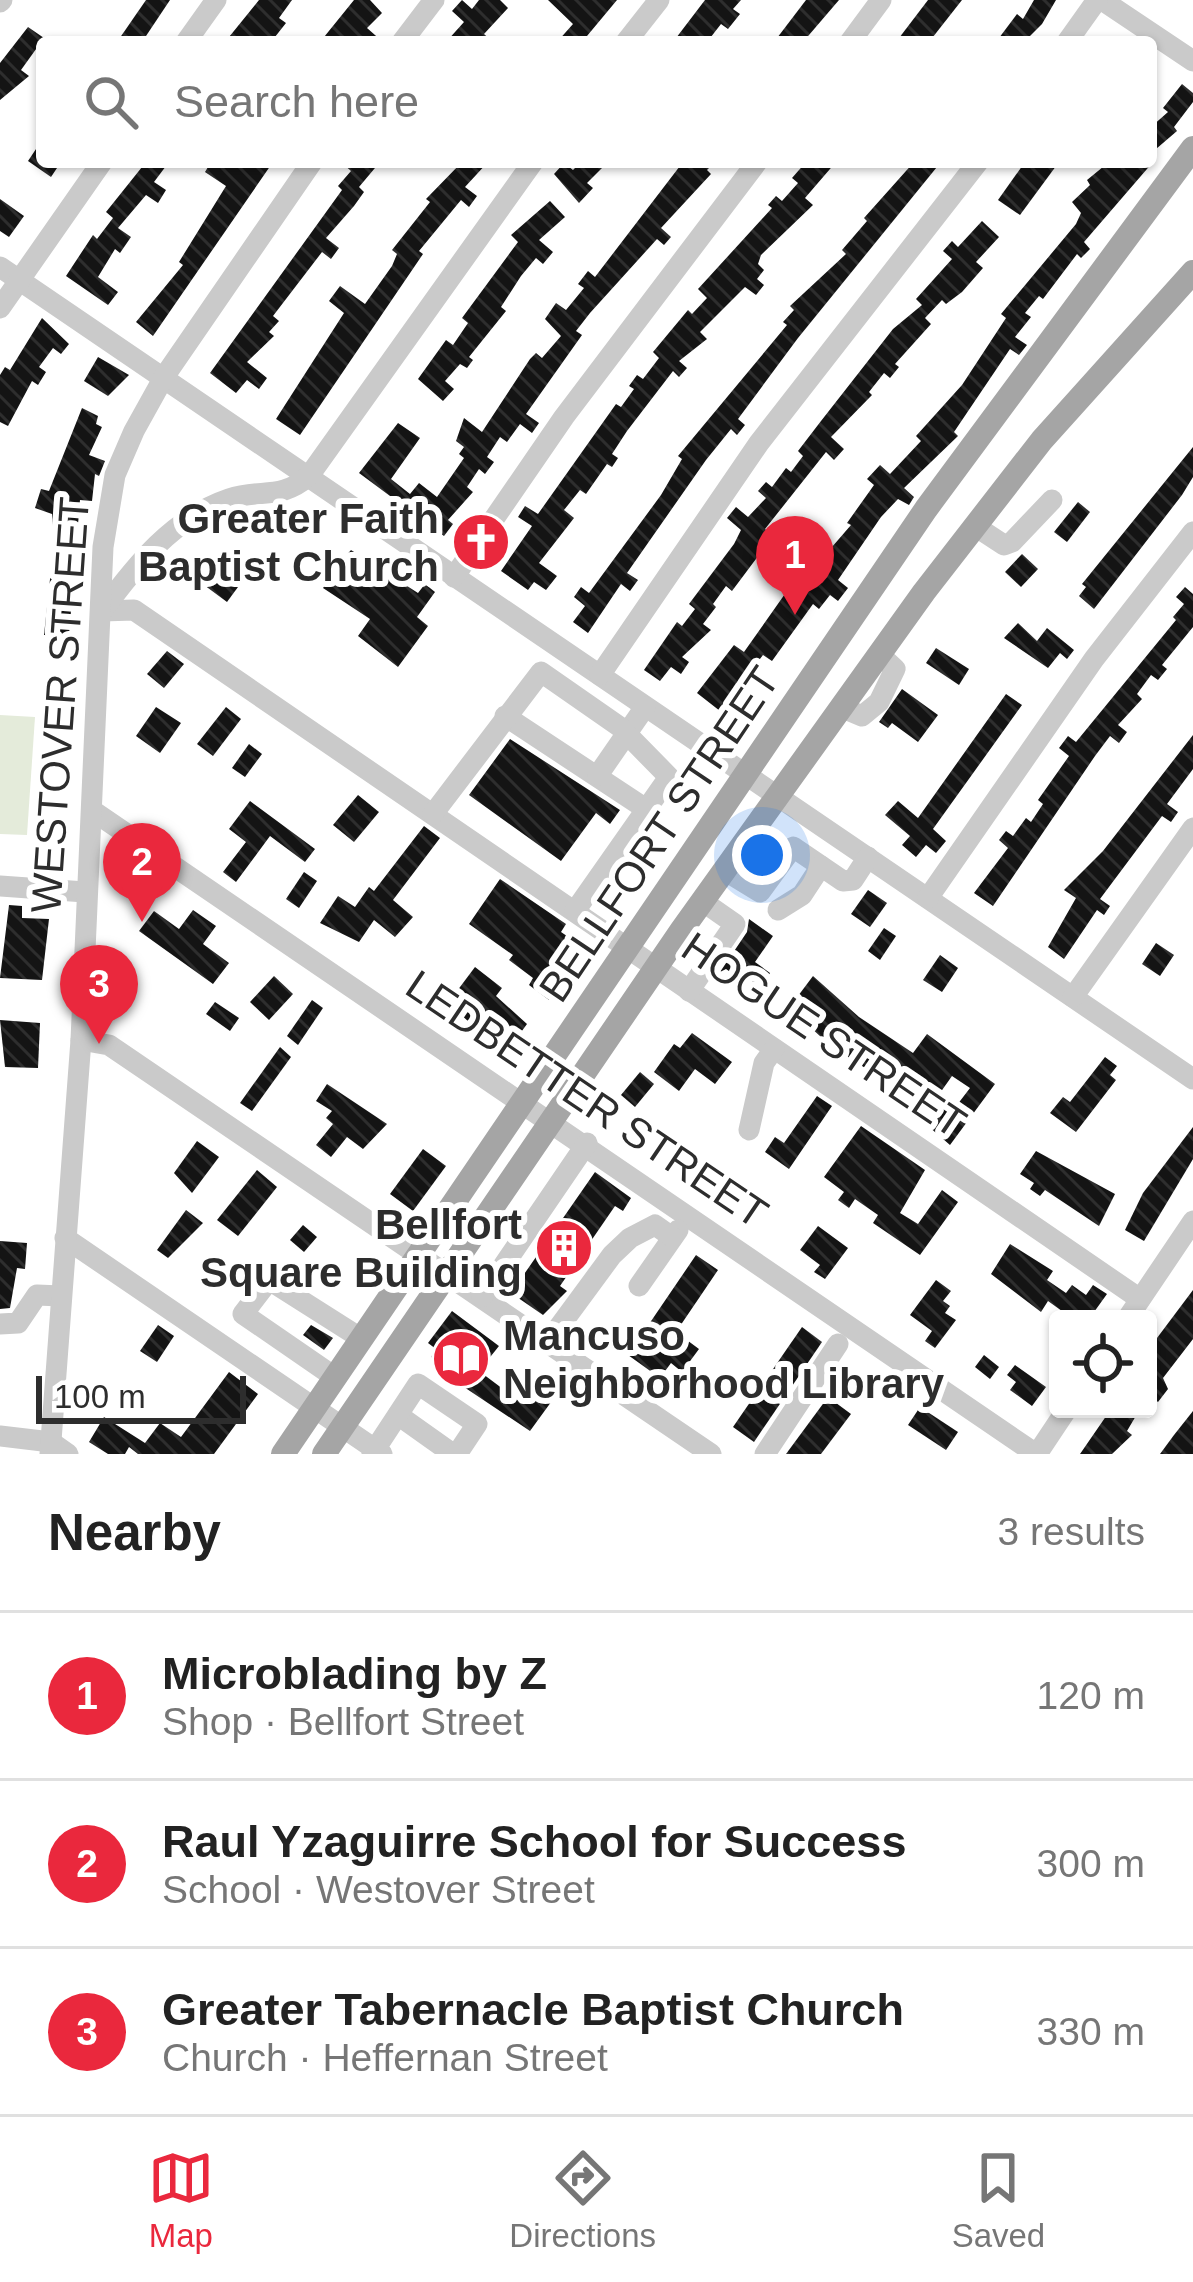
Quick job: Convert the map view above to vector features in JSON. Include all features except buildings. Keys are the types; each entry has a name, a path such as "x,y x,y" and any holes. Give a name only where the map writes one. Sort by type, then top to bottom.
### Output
{"main road":[{"name":"BELLFORT STREET","path":"283,1454 631,950 926,509 1193,148"},
{"name":"BELLFORT STREET","path":"324,1454 776,795 1042,440 1193,272"}],"street":[{"path":"190,36 216,0"},
{"path":"407,36 434,0"},
{"path":"631,36 658,0"},
{"path":"854,36 881,0"},
{"path":"1072,36 1100,0 1154,36"},
{"path":"1157,38 1193,62"},
{"path":"0,308 98,168"},
{"name":"WESTOVER STREET","path":"56,1450 64,1238 93,811 103,547 115,475 164,377 308,168"},
{"path":"102,611 145,554 188,520 231,499 289,492 309,476 529,168"},
{"path":"454,577 564,417 752,168"},
{"path":"571,693 594,670 759,443 974,168"},
{"path":"0,267 1193,1079"},
{"path":"975,526 1004,545 1052,500"},
{"path":"928,898 1094,659 1193,532"},
{"name":"HOGUE STREET","path":"102,611 134,610 1140,1299"},
{"path":"433,814 536,673 571,693 668,772 575,911"},
{"path":"598,775 646,707"},
{"path":"505,716 646,809"},
{"name":"LEDBETTER STREET","path":"93,811 587,1143 1036,1454"},
{"path":"1073,997 1193,828"},
{"path":"724,870 760,892 789,884 850,881 868,857"},
{"path":"0,886 85,892"},
{"path":"689,991 735,924 702,901"},
{"path":"681,932 713,955"},
{"path":"81,1040 109,1045 711,1454"},
{"path":"749,1130 764,1063 774,1049"},
{"path":"482,1297 587,1143"},
{"path":"639,1286 688,1214"},
{"path":"1132,1310 1193,1221"},
{"path":"548,1342 630,1238 655,1226 672,1237"},
{"path":"64,1238 316,1406 376,1452 398,1415 418,1384 477,1424 455,1454 398,1415"},
{"path":"335,1378 243,1314 269,1280 362,1339"},
{"path":"0,1324 18,1323 37,1295 61,1296"},
{"path":"765,1454 838,1344"},
{"path":"1036,1454 1060,1418"},
{"path":"0,1436 56,1450"}],"green space":[{"path":"0,715 35,717 27,835 0,834"}],"place":[{"name":"Greater Faith Baptist Church","path":"481,542"},
{"name":"Microblading by Z","path":"795,615"},
{"name":"Raul Yzaguirre School for Success","path":"142,922"},
{"name":"Greater Tabernacle Baptist Church","path":"99,1044"},
{"name":"Bellfort Square Building","path":"564,1248"},
{"name":"Mancuso Neighborhood Library","path":"461,1359"}]}
